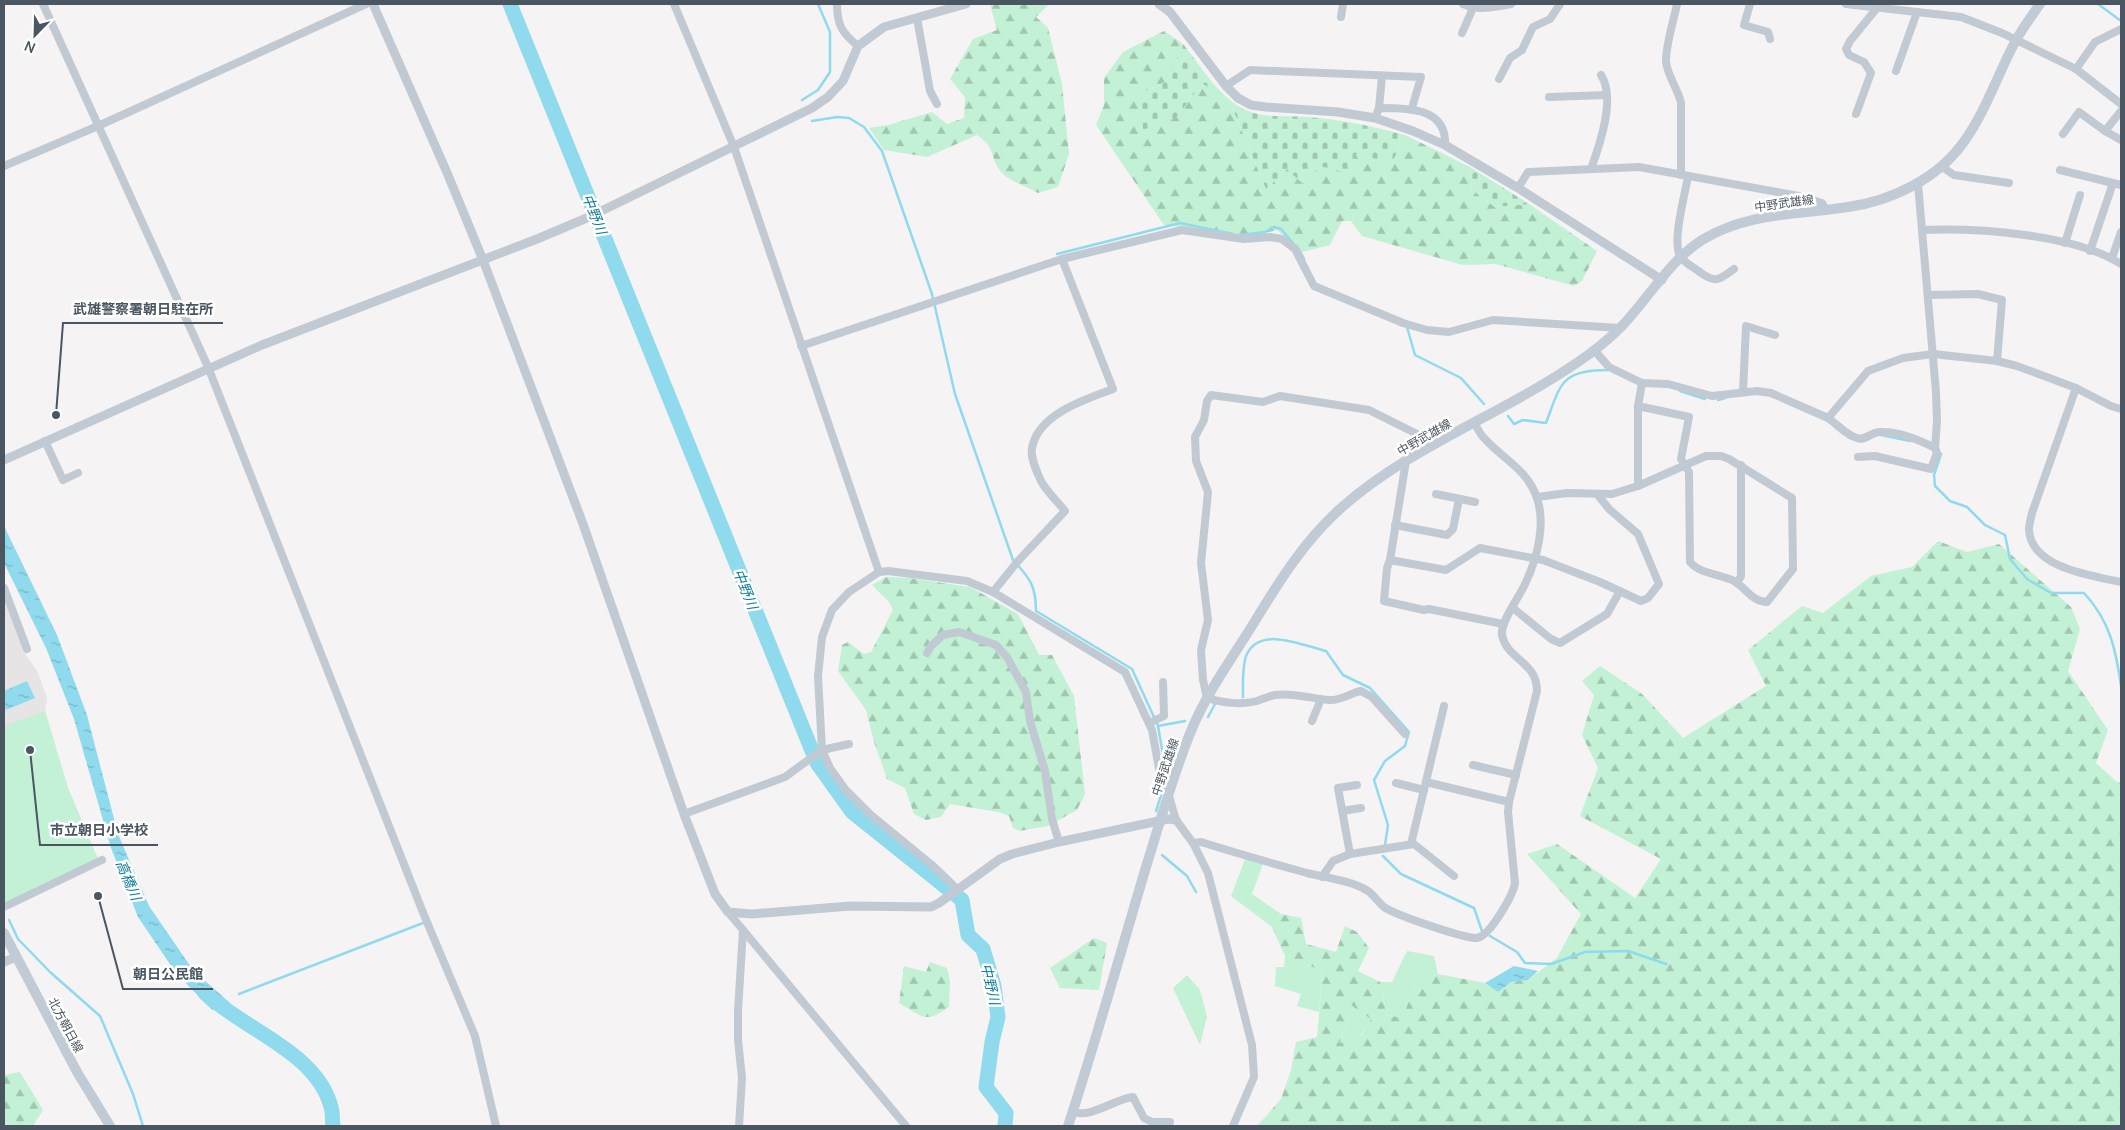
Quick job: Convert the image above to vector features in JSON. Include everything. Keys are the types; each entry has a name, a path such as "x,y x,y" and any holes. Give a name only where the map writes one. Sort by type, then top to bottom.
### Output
{"main road":[{"name":"中野武雄線","path":"1068,1126 1160,821 1192,728 1207,698 1280,579 1307,542 1338,510 1361,491 1406,461 1576,364 1620,328 1681,258 1699,242 1725,227 1760,217 1850,207 1880,200 1918,184 1941,166 1962,145 2016,40 2040,4"},
{"name":"北方朝日線","path":"4,933 77,1072 110,1126"}],"street":[{"path":"43,4 208,367 424,915 475,1036 496,1126"},
{"path":"4,166 98,126 366,4"},
{"path":"373,4 483,260 583,524 684,814 715,894 906,1126"},
{"path":"674,4 734,147 879,572"},
{"path":"837,4 837,16 843,34 858,46"},
{"path":"4,460 208,367 603,211 812,108 828,97 843,81 858,46 884,28 966,4"},
{"path":"1159,4 1170,12 1226,86 1238,98 1252,105 1338,112 1375,118 1413,131 1445,145 1518,188 1662,280"},
{"path":"1341,17 1343,4"},
{"path":"1463,4 1473,8 1511,4"},
{"path":"1499,78 1510,58 1522,50 1533,27 1550,20 1560,4"},
{"path":"1677,4 1666,54 1666,64 1679,93 1681,103 1685,176 1678,247 1681,258 1710,280 1719,280 1734,269"},
{"path":"1750,4 1744,25 1768,32 1770,39"},
{"path":"1846,4 1961,17 2016,40 2076,69 2121,104"},
{"path":"1462,33 1473,8"},
{"path":"1856,114 1871,73 1864,62 1849,55 1846,49 1850,41 1877,8"},
{"path":"1896,71 1917,12"},
{"path":"917,18 930,91 937,104"},
{"path":"2076,69 2095,42 2121,29"},
{"path":"1226,86 1250,70 1422,77 1412,108"},
{"path":"1591,169 1606,119 1606,82 1601,75"},
{"path":"1375,118 1379,108 1382,76"},
{"path":"1550,96 1606,95"},
{"path":"1379,108 1412,108 1425,113 1437,121 1446,134 1445,145"},
{"path":"2104,131 2121,111"},
{"path":"2063,134 2079,112 2104,131 2121,140"},
{"path":"1941,166 1954,175 2009,183"},
{"path":"1518,188 1528,172 1639,167 1799,196 1822,203 1826,210"},
{"path":"2060,170 2117,184 2090,251"},
{"path":"1858,457 1875,456 1931,469 1937,453 1935,448 1937,421 1933,354 1918,184"},
{"path":"2065,243 2080,195"},
{"path":"1922,230 1961,228 2040,237 2112,258 2121,264"},
{"path":"801,346 1062,259 1182,230 1244,239 1270,237 1282,239 1295,250 1318,287 1403,323 1427,330 1448,332 1493,320 1620,328"},
{"path":"2112,258 2121,232"},
{"path":"993,592 1016,563 1066,511 1042,483 1034,463 1032,448 1042,426 1076,403 1113,389 1062,259"},
{"path":"1928,295 1978,294 2002,300 1997,361"},
{"path":"1743,391 1746,326 1775,335"},
{"path":"1594,350 1609,367 1642,383 1668,384 1712,396 1743,391 1771,393 1828,418 1858,439 1864,439 1874,433 1882,432 1907,436 1935,448"},
{"path":"1828,418 1868,372 1903,358 1933,354 1997,361 2042,374 2121,409"},
{"path":"1638,486 1638,406 1642,383"},
{"path":"2076,388 2032,513 2029,528 2032,540 2040,552 2065,569 2121,582"},
{"path":"1405,734 1372,697 1361,691 1352,692 1342,699 1330,701 1297,695 1276,695 1255,702 1235,703 1207,698 1203,680 1201,650 1208,620 1201,563 1208,492 1196,461 1195,437 1204,420 1207,401 1211,395 1263,402 1280,396 1369,410 1433,444"},
{"path":"1537,497 1568,493 1612,494 1638,486 1685,466 1706,456 1721,456 1740,465 1792,498 1793,569 1767,602 1761,602 1737,583 1695,568 1690,562 1689,472 1685,466 1681,459 1688,417 1638,406"},
{"path":"1193,843 1201,842 1357,886 1369,892 1385,908 1417,922 1435,926 1468,938 1479,938 1486,933 1513,892 1515,883 1508,812 1509,802 1537,691 1537,681 1533,672 1507,646 1502,634 1503,624 1526,583 1535,558 1540,514 1537,497 1520,468 1483,438 1474,423"},
{"path":"45,441 63,480 78,474"},
{"path":"1406,461 1390,560 1387,568 1384,601 1503,624"},
{"path":"1737,583 1742,576 1740,465"},
{"path":"1436,494 1475,502"},
{"path":"1390,560 1446,570 1480,548 1535,558 1641,601 1648,598 1660,584 1638,534 1609,509 1597,494"},
{"path":"1395,525 1447,535 1453,529 1459,499"},
{"path":"958,890 932,865 871,815 845,789 830,768 822,750 818,676 822,637 832,610 849,592 879,572 888,571 967,581 993,592 1125,672 1149,723 1162,785 1169,796 1176,820 1193,843 1208,873 1218,908 1254,1063 1254,1077 1233,1126"},
{"path":"4,588 27,649"},
{"path":"1513,608 1552,639 1560,643 1607,614 1620,591"},
{"path":"927,653 930,646 943,635 959,632 996,645 1007,658 1026,692 1030,721 1045,771 1052,819 1059,842"},
{"path":"1149,723 1164,716 1163,682"},
{"path":"1312,721 1321,699"},
{"path":"1411,844 1444,706"},
{"path":"684,814 785,777 822,750 849,744"},
{"path":"1473,765 1516,776"},
{"path":"1396,783 1425,786 1509,802"},
{"path":"1350,854 1338,788 1357,785"},
{"path":"1342,812 1361,808"},
{"path":"728,912 752,914 850,906 931,907 1000,859 1059,842 1160,821 1176,820"},
{"path":"1322,877 1332,861 1350,854 1411,844 1414,844 1454,876"},
{"path":"4,907 102,860"},
{"path":"739,1126 742,1078 738,1022 743,930"},
{"path":"4,962 16,957"},
{"path":"1073,1112 1079,1114 1110,1106 1133,1097 1144,1118 1152,1122 1170,1122"}],"shaded area":[{"path":"4,593 24,652 37,671 47,698 45,711 68,788 98,859 4,900"}],"green space":[{"path":"990,4 1049,4 1036,17 1048,28 1062,84 1069,154 1058,187 1038,193 1010,180 999,169 988,144 977,135 927,157 884,150 869,128 888,125 932,112 947,124 964,118 965,97 950,79 973,39 997,30"},
{"path":"1164,31 1183,44 1167,81 1140,94 1176,118 1202,82 1230,102 1266,189 1287,169 1320,166 1356,154 1392,163 1405,135 1470,167 1472,190 1495,207 1529,204 1597,251 1582,281 1574,286 1496,264 1463,265 1362,236 1351,221 1342,221 1330,245 1302,252 1277,230 1250,237 1164,225 1096,125 1104,105 1104,78 1123,52"},
{"path":"1183,44 1228,98 1253,113 1268,116 1307,117 1344,121 1405,135 1392,163 1356,154 1351,174 1320,166 1303,184 1287,169 1266,189 1230,102 1202,83 1176,118 1143,130 1140,94 1167,81"},
{"path":"1470,167 1529,204 1495,207 1472,190"},
{"path":"1938,541 1967,552 1999,544 2071,607 2080,629 2068,671 2108,730 2096,763 2117,782 2121,782 2121,1126 1257,1126 1281,1099 1291,1070 1296,1042 1317,1037 1323,971 1285,956 1272,927 1281,914 1301,918 1306,944 1336,952 1345,926 1357,932 1369,948 1358,971 1380,982 1387,1015 1402,1018 1417,982 1438,974 1485,983 1498,992 1511,982 1528,980 1557,958 1581,914 1527,854 1557,844 1635,898 1661,859 1580,816 1598,768 1582,735 1594,695 1582,681 1600,666 1642,694 1683,738 1766,686 1748,650 1802,606 1823,613 1871,576 1912,567","holes":["1351,1005 1371,1019 1362,1035 1340,1043"]},
{"path":"886,577 909,578 970,587 1018,614 1039,655 1052,655 1074,696 1085,794 1077,810 1048,826 1020,831 1013,828 1009,816 998,812 950,804 941,817 926,820 914,814 905,788 887,779 874,742 866,710 838,671 842,645 848,642 864,654 871,652 893,610 889,602 872,585"},
{"path":"45,711 68,788 98,859 5,903 4,726"},
{"path":"1245,859 1263,864 1252,894 1281,914 1272,927 1231,896"},
{"path":"1094,938 1107,943 1099,990 1060,988 1050,968"},
{"path":"1407,951 1434,956 1438,974 1417,982 1402,1018 1387,1015 1380,982 1392,982"},
{"path":"1285,956 1323,971 1319,1012 1297,1006 1301,994 1275,986 1276,967 1284,967"},
{"path":"930,962 947,968 950,981 949,1007 934,1016 924,1017 899,1003 904,966 926,972"},
{"path":"1187,975 1200,990 1207,1017 1200,1045 1173,988"},
{"path":"1351,1005 1372,1019 1361,1035 1340,1044"},
{"path":"20,1072 43,1110 33,1126 4,1126 4,1075"}],"water":[{"path":"4,526 57,635 87,715 118,834 149,906 193,970 230,1003 212,1010 176,973 138,917 111,848 74,719 46,648 4,563"},
{"path":"27,681 35,698 6,710 4,691"},
{"path":"1514,966 1538,971 1528,980 1511,982 1498,992 1485,983"}],"waterway":[{"name":"中野川","path":"510,4 817,763 852,812 962,900 968,935 983,949 994,986 998,1017 992,1042 986,1087 1006,1113 1005,1126"},
{"path":"802,100 818,90 830,72 830,32 818,4"},
{"path":"2098,4 2121,21"},
{"path":"812,121 837,117 849,118 864,127 882,151 932,294 955,394 1013,560 1031,583 1035,595 1036,611 1132,669 1158,726 1167,778 1165,784"},
{"path":"1057,254 1180,223 1233,234"},
{"path":"1239,235 1265,232 1274,227 1281,229 1293,243"},
{"path":"1297,246 1304,259"},
{"path":"1407,327 1415,355 1461,378 1484,404"},
{"path":"1508,416 1514,424 1523,420 1546,423 1555,398 1565,382 1572,376 1592,371 1608,370"},
{"path":"1680,391 1705,399"},
{"path":"1718,400 1725,398"},
{"path":"1881,435 1910,441"},
{"path":"1941,454 1934,475 1935,486 1950,501 1967,507 1985,525 2005,535 2010,559 2027,579 2051,593 2084,593 2093,604 2106,625 2110,636 2117,660 2121,686"},
{"path":"1243,697 1245,658 1253,646 1261,641 1271,639 1294,642 1326,651 1343,675 1370,688 1409,732 1405,746 1385,761 1374,780 1388,825 1385,845"},
{"path":"1208,717 1215,704"},
{"path":"1158,726 1185,721"},
{"path":"1156,811 1163,789"},
{"path":"1162,855 1187,876 1196,892"},
{"path":"1383,856 1401,874 1474,908 1482,931"},
{"path":"9,920 18,939 50,972 100,1016 133,1094 143,1126"},
{"path":"239,994 423,923"},
{"path":"1490,936 1517,952 1525,963 1551,964 1585,952 1628,951 1666,964"},
{"name":"高橋川","path":"205,993 239,1019 277,1043 311,1071 323,1088 331,1107 333,1126"}],"place":[{"name":"武雄警察署朝日駐在所","path":"56,415"},
{"name":"市立朝日小学校","path":"30,750"},
{"name":"朝日公民館","path":"98,896"}]}
